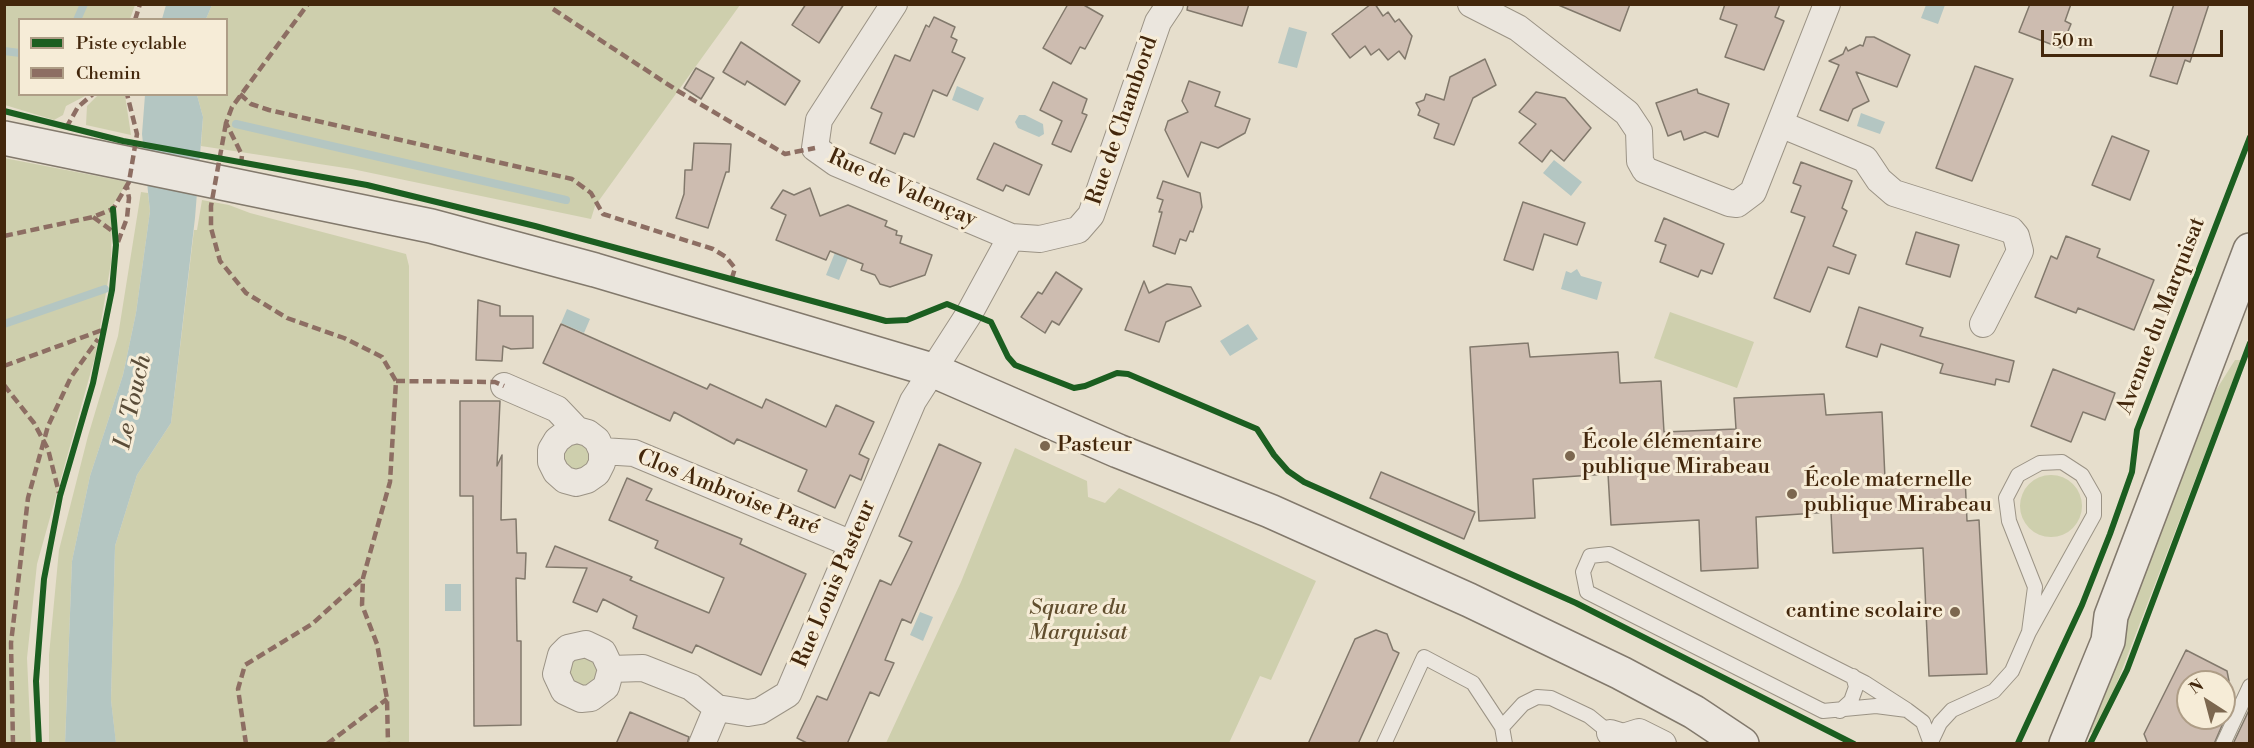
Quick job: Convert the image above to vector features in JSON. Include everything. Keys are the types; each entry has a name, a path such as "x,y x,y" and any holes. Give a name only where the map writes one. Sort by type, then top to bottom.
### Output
{"main road":[{"path":"4,138 431,226 596,270 932,370 1118,451 1270,511 1469,600 1621,673 1694,712 1736,741"},
{"path":"2066,744 2108,641 2111,616 2250,250"},
{"path":"2044,744 2096,635 2111,616"}],"street":[{"name":"Rue de Valençay","path":"894,4 819,120 815,136 816,148 836,163 1011,237"},
{"name":"Rue de Chambord","path":"1011,237 1040,239 1078,230 1091,215 1158,22 1170,4"},
{"path":"1471,4 1518,28 1627,112 1639,131 1640,161 1649,173 1729,203 1743,202 1752,192 1827,4"},
{"path":"1780,124 1865,159 1879,180 1894,193 2004,226 2016,236 2020,250 1983,324"},
{"path":"932,370 969,314 1011,237"},
{"name":"Rue Louis Pasteur","path":"717,708 748,713 760,711 788,693 913,401 932,370"},
{"path":"504,386 557,409 577,430 588,433 597,440 602,451"},
{"name":"Clos Ambroise Paré","path":"577,430 566,433 557,440 551,450 551,462 556,472 565,480 576,483 587,480 597,473 602,463 602,451 634,453 852,544"},
{"path":"611,669 643,668 691,687 717,708 702,744"},
{"path":"1610,733 1623,737 1639,732 1663,744"}],"lane":[{"path":"1931,743 1940,723 1952,710 1994,691 2012,671 2029,632 2094,516 2094,496 2082,475 2061,462 2040,462 2018,475 2006,498 2009,522 2034,587 2029,632"},
{"path":"1907,710 1876,706 1823,711 1587,592 1582,572 1590,556 1609,554 1853,676 1907,710 1923,722 1931,743"},
{"path":"1384,744 1424,657 1473,683 1502,727 1505,744"},
{"path":"1840,711 1851,701 1856,687 1853,676"},
{"path":"2223,744 2250,686"},
{"path":"1502,727 1523,704 1537,698 1551,698 1589,716 1610,733"}],"green space":[{"path":"5,4 135,5 130,18 18,18 18,96 85,96 66,106 63,115 54,120 5,105"},
{"path":"212,5 740,5 595,206 591,219 352,169 201,146 203,117 197,96 228,96 228,18 206,18"},
{"path":"97,96 125,96 131,135 86,125 87,106"},
{"path":"4,158 128,182 112,206 111,263 95,357 37,564 27,658 31,744 4,743"},
{"path":"141,192 148,193 150,211 136,313 123,375 90,476 72,561 65,743 49,744 49,655 59,550 88,436 118,336"},
{"path":"202,200 229,205 250,213 406,254 409,266 409,743 116,744 111,700 115,546 137,475 171,423 194,230 197,230"},
{"path":"1670,312 1754,342 1737,388 1654,358"},
{"path":"2235,360 2241,360 2100,727 2089,734 2082,732 2196,422"},
{"path":"570,443 584,443 591,453 589,466 576,472 564,466 562,453"},
{"name":"Square du Marquisat","path":"1015,448 1087,481 1088,497 1105,503 1119,488 1316,581 1271,680 1260,676 1229,743 886,743 961,582"},
{"path":"2051,475 2063,477 2073,484 2080,494 2082,506 2080,518 2073,528 2063,535 2051,537 2039,535 2029,528 2022,518 2020,506 2022,494 2029,484 2039,477"},
{"path":"583,652 602,666 593,688 569,684 568,660"}],"water":[{"path":"166,4 212,5 206,18 162,18"},
{"path":"1926,5 1945,5 1938,24 1921,18"},
{"path":"1289,27 1307,32 1297,68 1278,63"},
{"path":"957,86 984,98 978,111 952,100"},
{"name":"Le Touch","path":"145,96 197,96 203,117 195,218 171,423 137,475 115,546 111,700 116,743 65,744 72,561 90,476 123,375 136,313 150,211 142,134"},
{"path":"1861,113 1885,122 1880,134 1857,126"},
{"path":"1019,115 1025,115 1043,124 1044,134 1039,137 1018,128 1015,122"},
{"path":"1554,160 1582,182 1571,196 1543,173"},
{"path":"838,245 851,251 839,280 826,275"},
{"path":"1577,269 1581,276 1602,282 1597,300 1561,289 1566,271 1571,273"},
{"path":"567,309 590,319 584,333 561,323"},
{"path":"1248,324 1258,339 1230,356 1220,341"},
{"path":"445,584 461,584 461,611 445,611"},
{"path":"920,612 933,617 923,641 910,635"}],"building":[{"path":"806,4 844,4 819,43 792,25"},
{"path":"1068,4 1082,4 1103,16 1085,49 1080,47 1071,64 1043,48"},
{"path":"1188,4 1249,4 1242,26 1187,10"},
{"path":"1371,4 1375,4 1383,16 1388,12 1395,22 1399,19 1412,36 1405,59 1399,51 1388,60 1379,49 1371,55 1365,46 1350,58 1332,34"},
{"path":"1556,4 1630,4 1620,31"},
{"path":"1725,4 1780,4 1775,17 1784,21 1764,70 1725,57 1737,25 1720,19"},
{"path":"2030,4 2071,4 2065,21 2071,24 2061,48 2019,32"},
{"path":"2174,4 2209,4 2190,62 2185,60 2177,84 2150,76"},
{"path":"934,17 955,27 951,37 957,40 952,52 965,58 947,96 933,90 914,137 904,133 895,154 870,143 882,113 871,108 895,55 910,61 926,25 929,27"},
{"path":"1866,37 1874,37 1910,55 1897,87 1856,72 1869,101 1853,109 1848,121 1820,110 1839,65 1829,61 1843,54 1846,47 1848,51 1860,45 1863,46"},
{"path":"741,42 800,81 785,105 747,81 745,85 723,72"},
{"path":"1485,59 1496,85 1473,98 1454,145 1434,138 1439,124 1418,115 1420,110 1416,103 1424,100 1426,94 1444,100 1450,77"},
{"path":"1975,66 2013,79 1972,181 1936,168"},
{"path":"696,68 714,78 701,99 684,88"},
{"path":"1189,81 1220,92 1215,106 1250,119 1245,133 1218,148 1201,142 1188,177 1165,130 1168,121 1188,112 1182,101"},
{"path":"1053,82 1087,99 1082,113 1087,115 1071,152 1052,144 1062,121 1040,110"},
{"path":"1697,89 1698,93 1729,104 1718,137 1705,132 1684,140 1681,131 1668,136 1656,103"},
{"path":"1536,92 1565,98 1591,128 1564,161 1551,150 1542,162 1519,143 1536,124 1519,112"},
{"path":"2112,136 2149,151 2130,200 2092,185"},
{"path":"694,143 731,144 729,172 726,172 708,228 676,218 684,194 685,170 692,170"},
{"path":"994,143 1042,165 1029,195 1006,185 1003,191 977,179"},
{"path":"1801,162 1852,181 1842,208 1847,211 1833,246 1856,255 1849,274 1828,267 1810,312 1774,298 1805,217 1791,212 1801,186 1793,183"},
{"path":"1163,181 1200,193 1202,207 1193,232 1190,231 1186,241 1180,239 1175,254 1153,246 1162,212 1159,212 1163,200 1157,198"},
{"path":"810,188 820,216 848,205 887,221 885,226 897,231 896,235 902,236 900,243 932,255 925,275 890,287 880,284 875,275 861,270 863,264 830,251 826,260 776,240 786,215 771,208 783,190 794,195"},
{"path":"1523,202 1585,223 1577,245 1544,234 1533,270 1504,260"},
{"path":"1664,218 1724,244 1712,274 1701,270 1698,277 1660,262 1666,245 1655,241"},
{"path":"1916,232 1959,245 1950,277 1906,264"},
{"path":"2066,236 2100,249 2097,257 2154,280 2134,330 2078,308 2076,313 2035,297 2051,256 2057,259"},
{"path":"1056,272 1082,289 1059,325 1052,321 1045,333 1021,317 1038,292 1042,294"},
{"path":"1144,281 1149,293 1167,284 1191,287 1201,306 1166,322 1159,342 1125,330"},
{"path":"478,300 500,306 500,316 533,316 533,348 511,349 503,346 502,361 476,360"},
{"path":"1859,307 1923,328 1920,336 2014,361 2009,382 1996,379 1995,385 1940,373 1943,364 1881,344 1877,357 1846,347"},
{"path":"561,324 707,389 710,384 762,408 766,399 826,427 836,405 874,422 859,454 869,459 861,480 850,475 835,508 798,491 807,470 737,439 734,444 674,412 670,421 543,363"},
{"path":"1528,343 1530,357 1618,352 1620,383 1661,381 1664,432 1736,429 1734,398 1824,394 1826,415 1882,412 1885,479 1965,476 1967,521 1979,520 1987,674 1929,676 1923,548 1833,553 1831,512 1756,517 1758,568 1701,571 1699,520 1611,525 1608,474 1533,479 1535,518 1479,521 1470,347"},
{"path":"2053,369 2115,393 2105,420 2083,412 2071,442 2031,426"},
{"path":"460,401 500,401 497,466 502,455 501,520 516,519 517,553 526,553 525,579 516,578 517,641 521,641 521,725 474,726 473,496 460,496"},
{"path":"939,444 981,463 911,623 902,619 885,660 894,663 879,696 870,692 847,744 809,744 797,738 817,696 827,700 880,580 891,585 912,542 899,536"},
{"path":"1381,472 1475,512 1464,539 1370,498"},
{"path":"627,478 652,489 646,500 742,539 740,544 806,574 761,675 696,645 692,653 633,628 637,616 603,599 597,612 573,602 587,568 546,567 555,546 632,577 630,580 709,613 724,578 655,548 658,541 609,520"},
{"path":"1376,630 1387,634 1393,650 1399,653 1358,744 1308,744 1355,639"},
{"path":"2186,650 2225,670 2176,670"},
{"path":"2176,670 2176,730 2220,730 2214,744 2148,744 2144,734"},
{"path":"2250,708 2250,744 2233,744"},
{"path":"630,712 689,737 687,744 616,744"}],"waterway":[{"path":"78,18 84,4"},
{"path":"4,51 18,53"},
{"path":"236,124 566,200"},
{"path":"4,324 105,289"}],"marked path":[{"path":"136,18 140,4"},
{"path":"241,165 242,155 226,123 232,107 308,4"},
{"path":"553,9 678,91 785,154 815,148"},
{"path":"240,94 251,104 269,110 572,179 591,193 603,214 713,249 726,257 735,268 732,278"},
{"path":"66,128 78,107 91,96"},
{"path":"4,236 93,217 113,209 129,182 137,134 128,96"},
{"path":"226,123 211,206 211,228 220,261 246,293 287,318 344,338 382,357 396,381 390,482 363,578 362,605 377,644 387,699 388,744"},
{"path":"118,242 127,218 129,198 127,187"},
{"path":"93,217 115,233"},
{"path":"4,366 105,329"},
{"path":"13,744 11,643 28,498 48,426 71,377 98,339"},
{"path":"396,381 495,382 504,386"},
{"path":"4,385 34,423 48,449 59,493"},
{"path":"246,744 238,689 245,665 312,624 363,578"},
{"path":"327,744 387,699"}],"cycle path":[{"path":"4,111 123,141 367,185 535,226 886,321 907,320 947,304 991,322 1008,357 1015,365 1074,388 1117,373 1128,374 1257,429 1288,471 1304,482 1576,603 1854,744"},
{"name":"Avenue du Marquisat","path":"2018,743 2082,605 2110,534 2132,472 2137,430 2250,137"},
{"path":"39,744 36,681 44,579 60,496 93,383 112,290 116,245 113,209"},
{"path":"2090,744 2127,670 2250,343"}],"place":[{"name":"Pasteur","path":"1045,446"},
{"name":"École élémentaire publique Mirabeau","path":"1570,456"},
{"name":"École maternelle publique Mirabeau","path":"1792,494"},
{"name":"cantine scolaire","path":"1955,612"}]}
